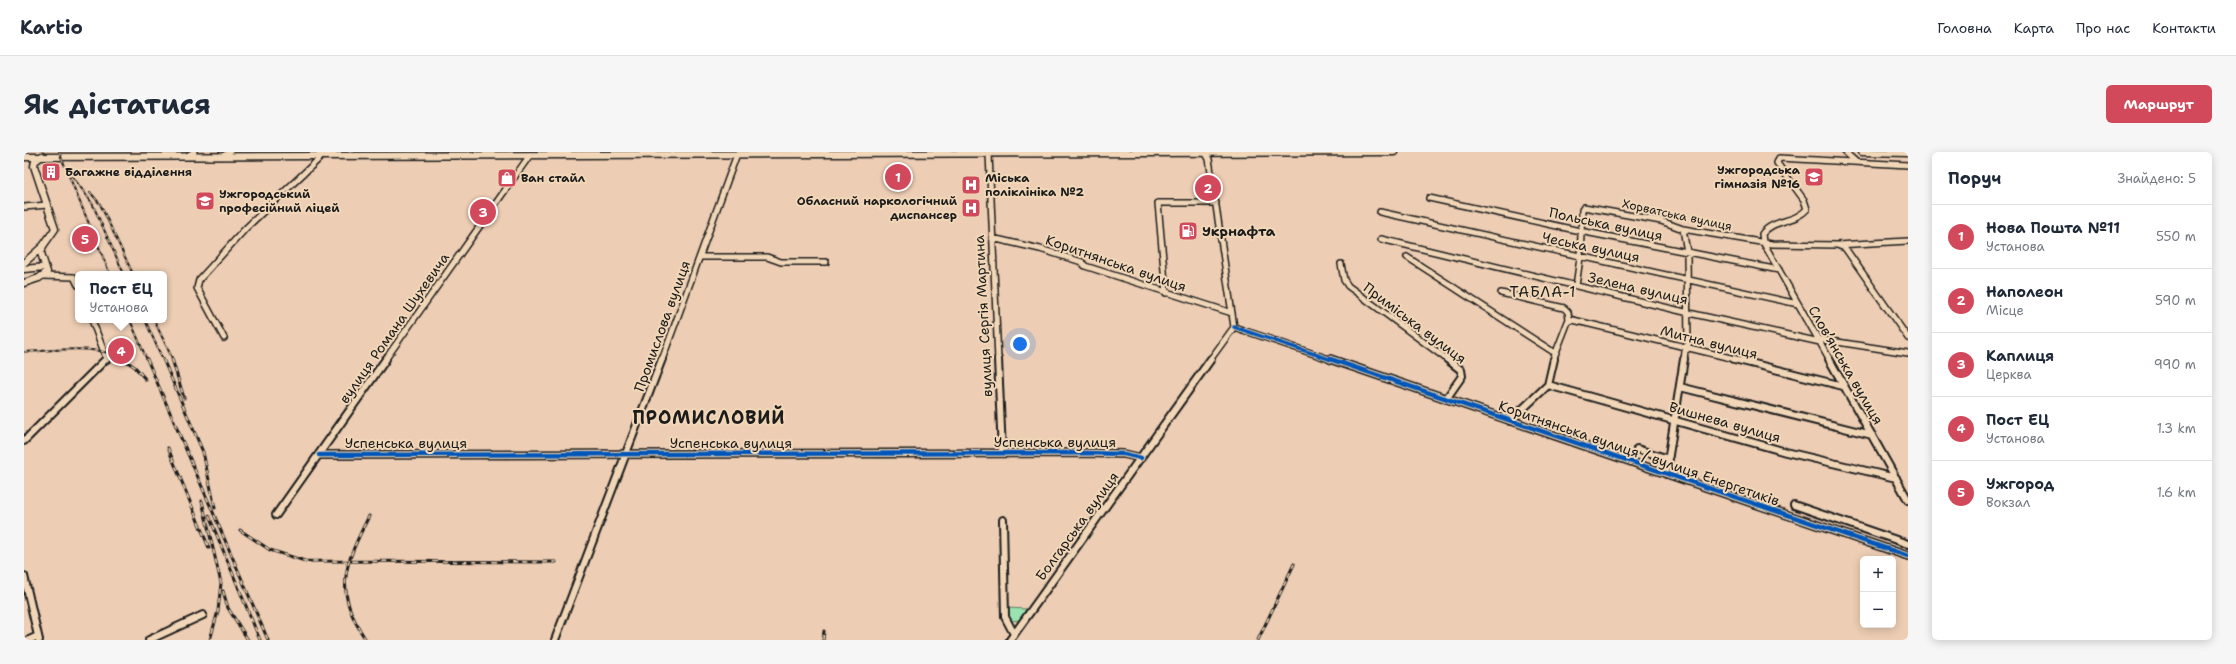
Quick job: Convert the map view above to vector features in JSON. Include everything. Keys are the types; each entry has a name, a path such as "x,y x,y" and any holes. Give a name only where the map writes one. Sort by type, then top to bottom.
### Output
{"main road":[{"path":"24,263 43,246 55,229 34,166 35,161 47,152"},
{"path":"24,157 72,154 322,156 521,153 530,155 616,153 989,154 1394,152"},
{"path":"1862,152 1908,153"},
{"path":"24,283 43,276 47,272 42,254 43,246"},
{"path":"24,269 38,266 45,267"}],"street":[{"path":"187,156 194,152"},
{"path":"223,156 230,152"},
{"path":"1205,153 1209,158 1234,327"},
{"name":"Промислова вулиця","path":"555,640 701,257 737,154"},
{"name":"вулиця Сергія Мартина","path":"989,154 1002,453"},
{"name":"вулиця Романа Шухевича","path":"276,515 530,155"},
{"path":"224,338 197,288 199,280 246,228 322,156"},
{"path":"1763,242 1763,231 1799,217 1807,209 1804,200 1782,169 1777,159 1787,157 1850,156 1908,165"},
{"name":"Польська вулиця","path":"1429,198 1580,231 1779,270"},
{"path":"1166,293 1158,203 1216,203"},
{"path":"24,207 47,205"},
{"name":"Хорватська вулиця","path":"1580,231 1582,210 1586,207 1660,221 1683,229 1763,242 1837,245 1908,241"},
{"name":"Чеська вулиця","path":"1380,212 1580,258 1798,304"},
{"path":"1666,474 1685,351 1688,349 1688,252 1683,229"},
{"path":"1576,286 1580,258 1580,231"},
{"name":"Коритнянська вулиця","path":"992,238 1057,254 1082,262 1085,266 1232,313"},
{"name":"Зелена вулиця","path":"1381,239 1689,313 1819,340 1908,353"},
{"name":"Словʼянська вулиця","path":"1763,242 1908,500"},
{"path":"1837,245 1845,248 1908,338"},
{"path":"701,257 767,257 781,262 826,262"},
{"path":"1407,257 1555,353"},
{"name":"Приміська вулиця","path":"1342,264 1344,280 1348,286 1462,370 1462,376 1446,399"},
{"path":"43,276 74,277 75,279"},
{"path":"1501,293 1567,310 1569,319 1561,344 1555,353 1548,385 1510,421"},
{"name":"Митна вулиця","path":"1569,319 1843,386"},
{"path":"24,441 107,362 93,323"},
{"name":"Коритнянська вулиця / вулиця Енергетиків","path":"1234,327 1908,556"},
{"name":"Болгарська вулиця","path":"1012,637 1234,327"},
{"name":"Вишнева вулиця","path":"1548,385 1786,452 1896,478"},
{"path":"1680,387 1872,435"},
{"path":"1637,449 1669,459"},
{"name":"Успенська вулиця","path":"319,455 1002,453 1124,454 1141,458"},
{"path":"1794,505 1908,544"},
{"path":"1003,520 1005,617 1012,637"},
{"path":"24,576 27,596 39,638 29,640"},
{"path":"149,640 203,615"}],"green space":[{"path":"1007,608 1026,609 1020,620 1011,621 1007,616"}],"railway":[{"path":"59,152 109,271"},
{"path":"70,173 92,203 123,271"},
{"path":"90,192 100,204 132,271"},
{"path":"131,323 147,360"},
{"path":"146,323 163,360"},
{"path":"155,323 173,360"},
{"path":"24,352 76,349 102,351 123,359"},
{"path":"123,359 135,367 146,380"},
{"path":"147,359 268,640"},
{"path":"163,359 203,452 215,508"},
{"path":"172,359 184,398"},
{"path":"168,448 209,548"},
{"path":"202,501 221,583 218,611 210,640"},
{"path":"209,516 260,640"},
{"path":"349,561 353,549 369,516"},
{"path":"240,530 270,550 305,561 349,561"},
{"path":"349,561 556,562"},
{"path":"349,561 346,578 346,592 349,607 366,640"},
{"path":"1258,640 1294,564"},
{"path":"223,591 228,608 248,640"},
{"path":"823,640 824,631"}],"cycle path":[{"path":"1234,327 1908,556"},
{"path":"319,455 1085,453 1124,454 1141,458"}],"place":[{"name":"Багажне відділення","path":"51,172"},
{"name":"Нова Пошта №11","path":"898,177"},
{"name":"Ужгородська гімназія №16","path":"1814,177"},
{"name":"Ван стайл","path":"507,178"},
{"name":"Міська поліклініка №2","path":"971,185"},
{"name":"Наполеон","path":"1208,188"},
{"name":"Ужгородський професійний ліцей","path":"205,201"},
{"name":"Обласний наркологічний диспансер","path":"971,208"},
{"name":"Каплиця","path":"483,212"},
{"name":"Укрнафта","path":"1188,231"},
{"name":"Ужгород","path":"85,239"},
{"name":"Пост ЕЦ","path":"121,351"}],"district":[{"name":"ТАБЛА-1","path":"1543,292"},
{"name":"ПРОМИСЛОВИЙ","path":"709,418"}]}
